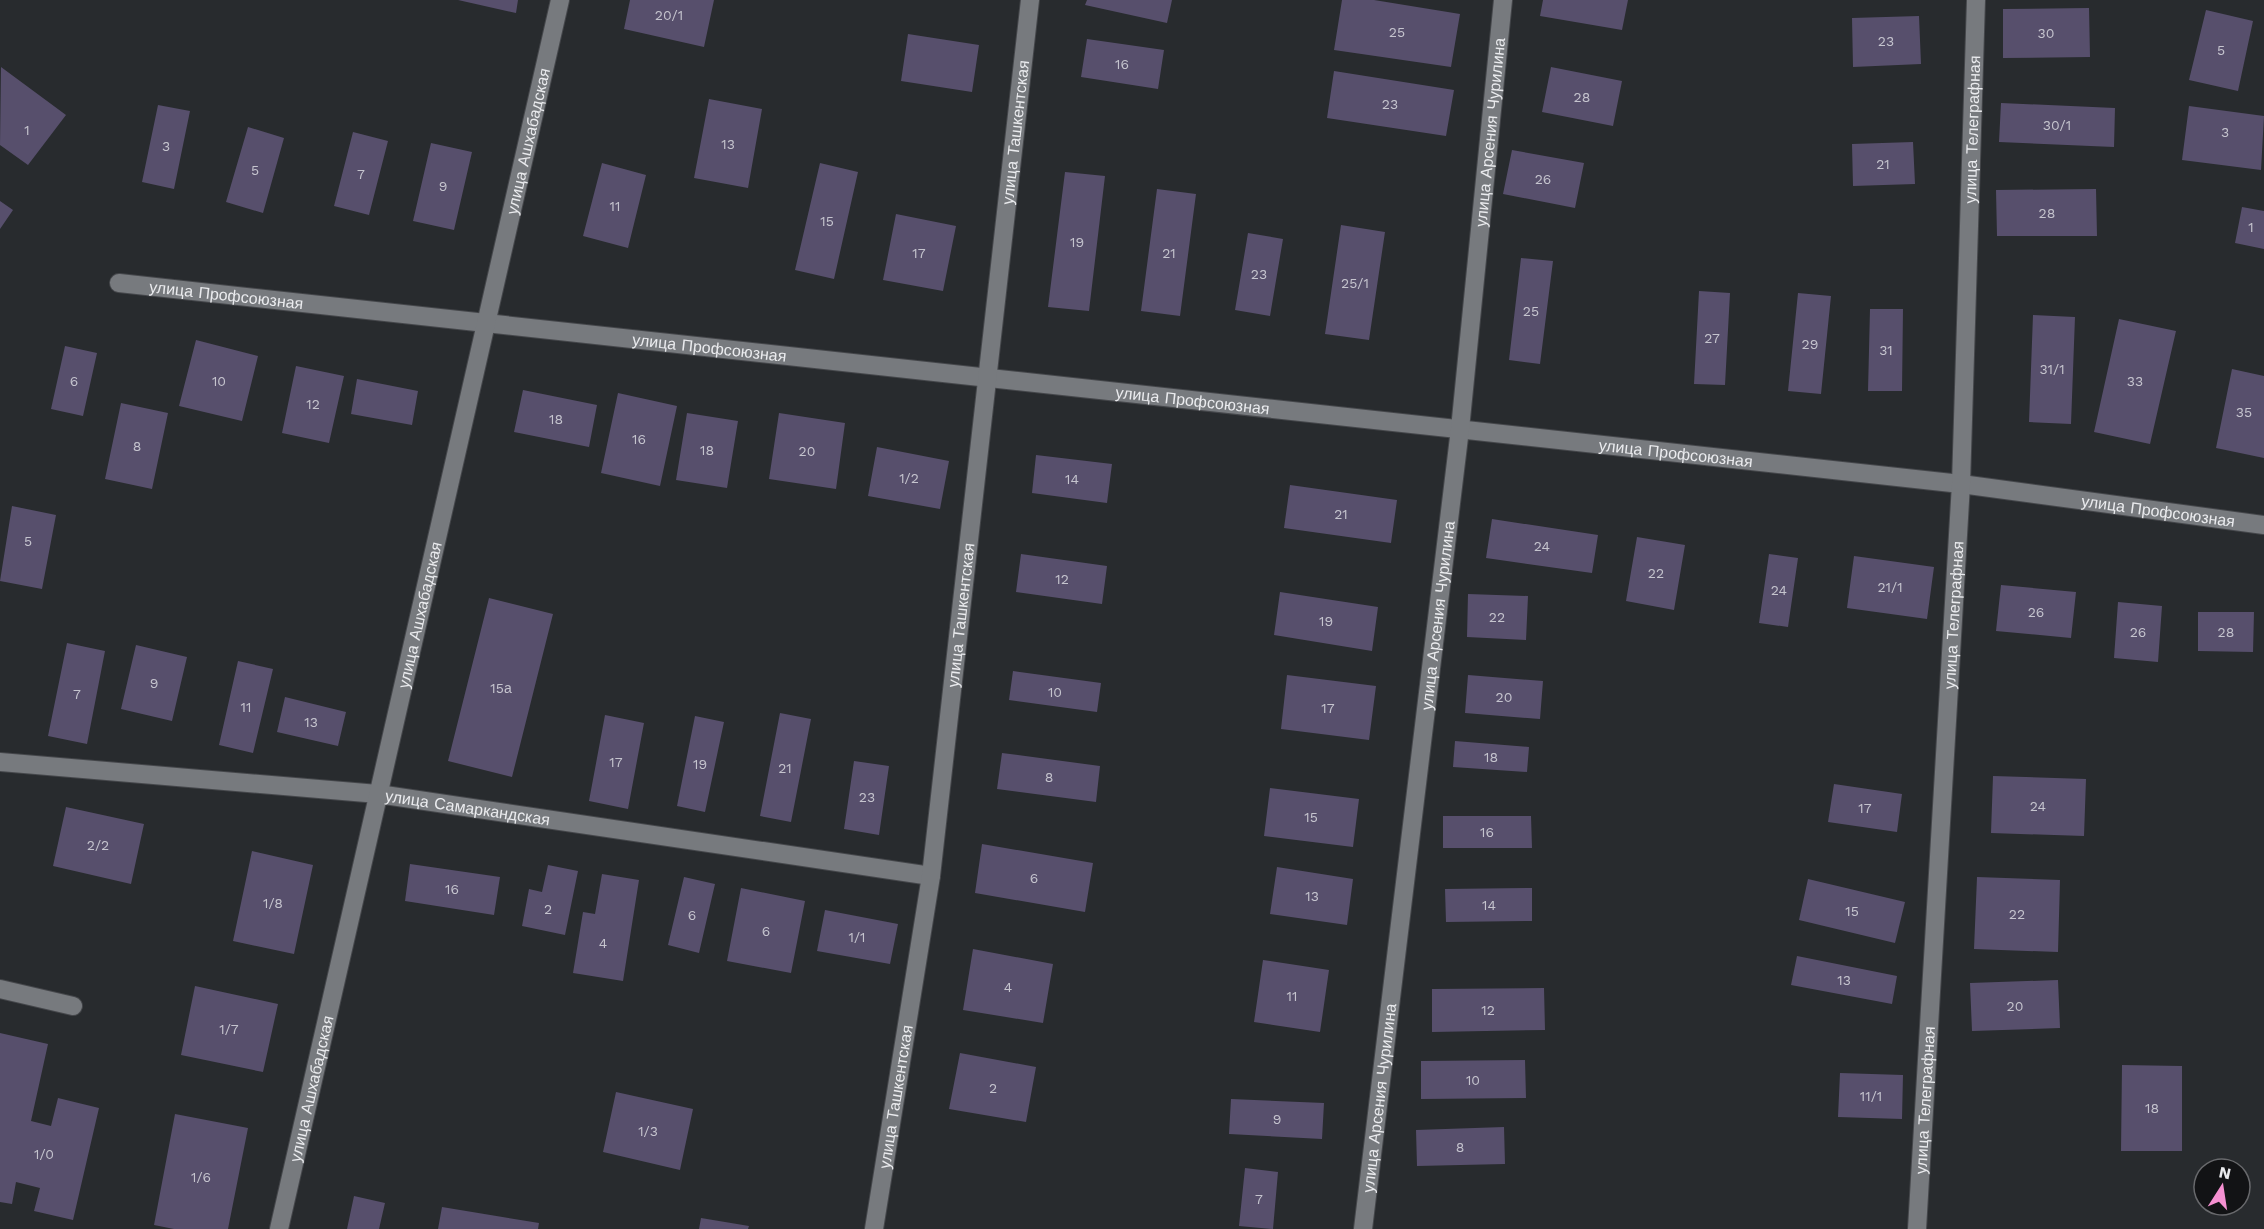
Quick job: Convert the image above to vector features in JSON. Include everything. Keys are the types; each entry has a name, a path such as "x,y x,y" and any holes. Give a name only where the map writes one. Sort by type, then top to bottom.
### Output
{"street":[{"name":"улица Ашхабадская","path":"279,1229 484,323 560,0"},
{"name":"улица Ташкентская","path":"874,1229 931,876 1030,0"},
{"name":"улица Арсения Чурилина","path":"1363,1229 1460,429 1503,0"},
{"name":"улица Телеграфная","path":"1917,1229 1961,484 1976,0"},
{"name":"улица Профсоюзная","path":"119,283 1961,484 2264,525"},
{"name":"улица Самаркандская","path":"0,762 378,794 931,876"},
{"path":"0,989 73,1006"}],"building":[{"path":"458,0 518,0 516,13"},
{"path":"630,0 714,0 704,47 624,29"},
{"path":"1087,0 1172,0 1167,23 1085,5"},
{"path":"1342,0 1374,0 1460,14 1451,67 1334,50"},
{"path":"1543,0 1628,0 1622,30 1540,16"},
{"path":"2089,8 2090,57 2003,58 2003,9"},
{"path":"2206,10 2253,21 2238,91 2189,80"},
{"path":"1919,16 1921,64 1853,67 1852,18"},
{"path":"908,34 979,45 972,92 901,81"},
{"path":"1087,39 1164,50 1158,89 1081,77"},
{"path":"1,67 66,115 28,165 0,145"},
{"path":"1551,67 1622,81 1613,126 1542,112"},
{"path":"1334,71 1454,90 1446,136 1327,118"},
{"path":"709,99 762,109 748,188 694,178"},
{"path":"2001,103 2115,108 2114,147 1999,142"},
{"path":"158,105 190,111 174,189 142,182"},
{"path":"2189,106 2264,116 2261,170 2182,160"},
{"path":"248,127 284,138 263,213 226,202"},
{"path":"353,132 388,141 369,215 334,206"},
{"path":"1913,142 1915,184 1853,186 1852,144"},
{"path":"431,143 472,152 454,230 413,221"},
{"path":"1512,150 1584,163 1575,208 1503,194"},
{"path":"602,163 646,175 628,248 583,236"},
{"path":"820,163 858,172 834,279 795,270"},
{"path":"1065,172 1105,176 1089,311 1048,307"},
{"path":"1157,189 1196,194 1180,316 1141,311"},
{"path":"2096,189 2097,236 1997,236 1996,190"},
{"path":"0,201 13,210 0,229"},
{"path":"2242,207 2264,211 2264,249 2235,243"},
{"path":"896,214 956,226 943,291 883,280"},
{"path":"1341,225 1385,232 1369,340 1325,334"},
{"path":"1248,233 1283,239 1270,316 1235,310"},
{"path":"1521,258 1553,261 1540,364 1509,360"},
{"path":"1699,291 1730,293 1725,385 1694,384"},
{"path":"1798,293 1831,296 1821,394 1788,391"},
{"path":"1870,309 1903,309 1902,391 1868,391"},
{"path":"2033,315 2075,317 2071,424 2029,422"},
{"path":"2119,319 2176,331 2150,444 2094,432"},
{"path":"196,340 258,356 242,421 179,406"},
{"path":"65,346 97,353 83,416 51,409"},
{"path":"296,366 344,376 329,443 282,433"},
{"path":"2232,369 2264,376 2264,458 2216,448"},
{"path":"357,379 418,391 412,425 351,414"},
{"path":"523,390 597,405 589,447 514,432"},
{"path":"618,393 677,406 660,486 601,473"},
{"path":"121,403 168,413 152,489 105,479"},
{"path":"687,413 738,421 727,488 676,480"},
{"path":"779,413 845,423 836,489 769,479"},
{"path":"877,447 949,461 940,509 868,496"},
{"path":"1036,455 1112,464 1107,503 1032,493"},
{"path":"1290,485 1397,500 1391,543 1284,528"},
{"path":"12,506 56,515 42,589 0,581"},
{"path":"1492,519 1598,535 1592,573 1486,558"},
{"path":"1637,537 1685,545 1674,610 1626,601"},
{"path":"1021,554 1107,566 1102,604 1016,592"},
{"path":"1769,554 1798,558 1788,627 1759,623"},
{"path":"1854,556 1934,567 1927,619 1847,608"},
{"path":"2001,585 2076,592 2071,638 1996,631"},
{"path":"1280,592 1378,607 1372,651 1274,635"},
{"path":"1468,594 1528,596 1526,640 1467,637"},
{"path":"489,598 553,614 512,777 448,761"},
{"path":"2118,602 2162,606 2158,662 2114,658"},
{"path":"2198,612 2254,612 2253,652 2198,651"},
{"path":"67,643 105,651 87,744 48,736"},
{"path":"136,645 187,657 172,721 121,709"},
{"path":"238,661 273,669 253,753 219,745"},
{"path":"1013,671 1101,683 1097,712 1009,700"},
{"path":"1287,675 1376,686 1369,740 1281,729"},
{"path":"1468,675 1543,681 1540,719 1465,713"},
{"path":"285,697 346,712 338,746 277,732"},
{"path":"780,713 811,719 791,822 760,816"},
{"path":"605,715 644,723 628,809 589,801"},
{"path":"695,716 724,722 705,812 677,806"},
{"path":"1455,741 1529,747 1527,772 1453,767"},
{"path":"1002,753 1100,766 1096,802 997,789"},
{"path":"854,761 889,766 879,835 844,829"},
{"path":"1993,776 2086,779 2084,836 1991,833"},
{"path":"1834,784 1902,794 1897,832 1828,822"},
{"path":"1270,788 1359,799 1353,847 1264,836"},
{"path":"66,807 144,824 131,884 53,866"},
{"path":"1443,816 1531,816 1532,848 1443,848"},
{"path":"982,844 1093,863 1085,912 975,893"},
{"path":"252,851 313,865 294,954 233,941"},
{"path":"410,864 500,877 494,915 405,901"},
{"path":"548,865 578,871 565,935 522,926 529,889 542,892"},
{"path":"1277,867 1353,879 1347,925 1270,914"},
{"path":"602,874 639,880 623,981 573,973 583,912 595,914"},
{"path":"684,877 715,884 699,953 668,945"},
{"path":"1977,877 2060,880 2058,952 1974,949"},
{"path":"1808,879 1905,902 1895,943 1799,920"},
{"path":"741,888 805,901 791,973 727,961"},
{"path":"1532,888 1532,921 1446,922 1445,889"},
{"path":"825,910 898,924 890,964 817,951"},
{"path":"973,949 1053,964 1043,1023 963,1010"},
{"path":"1797,956 1897,976 1892,1004 1791,985"},
{"path":"1263,960 1329,970 1320,1032 1254,1022"},
{"path":"2058,980 2060,1028 1972,1031 1970,983"},
{"path":"195,986 278,1004 263,1072 181,1055"},
{"path":"1544,988 1545,1030 1432,1032 1432,989"},
{"path":"0,1033 48,1044 31,1121 51,1126 58,1098 99,1108 73,1220 34,1211 40,1188 16,1182 12,1204 0,1202"},
{"path":"960,1053 1036,1067 1026,1122 949,1109"},
{"path":"1525,1060 1526,1098 1421,1099 1421,1061"},
{"path":"2122,1065 2182,1066 2182,1151 2121,1151"},
{"path":"1840,1073 1903,1075 1902,1119 1838,1117"},
{"path":"616,1092 693,1109 680,1170 603,1152"},
{"path":"1231,1099 1324,1103 1322,1139 1229,1134"},
{"path":"175,1114 248,1128 228,1229 174,1229 154,1225"},
{"path":"1504,1127 1505,1164 1417,1166 1416,1130"},
{"path":"1245,1168 1278,1172 1273,1229 1239,1226"},
{"path":"354,1196 385,1203 379,1229 347,1229"},
{"path":"442,1207 539,1223 538,1229 438,1229"},
{"path":"701,1218 749,1226 748,1229 699,1229"}]}
